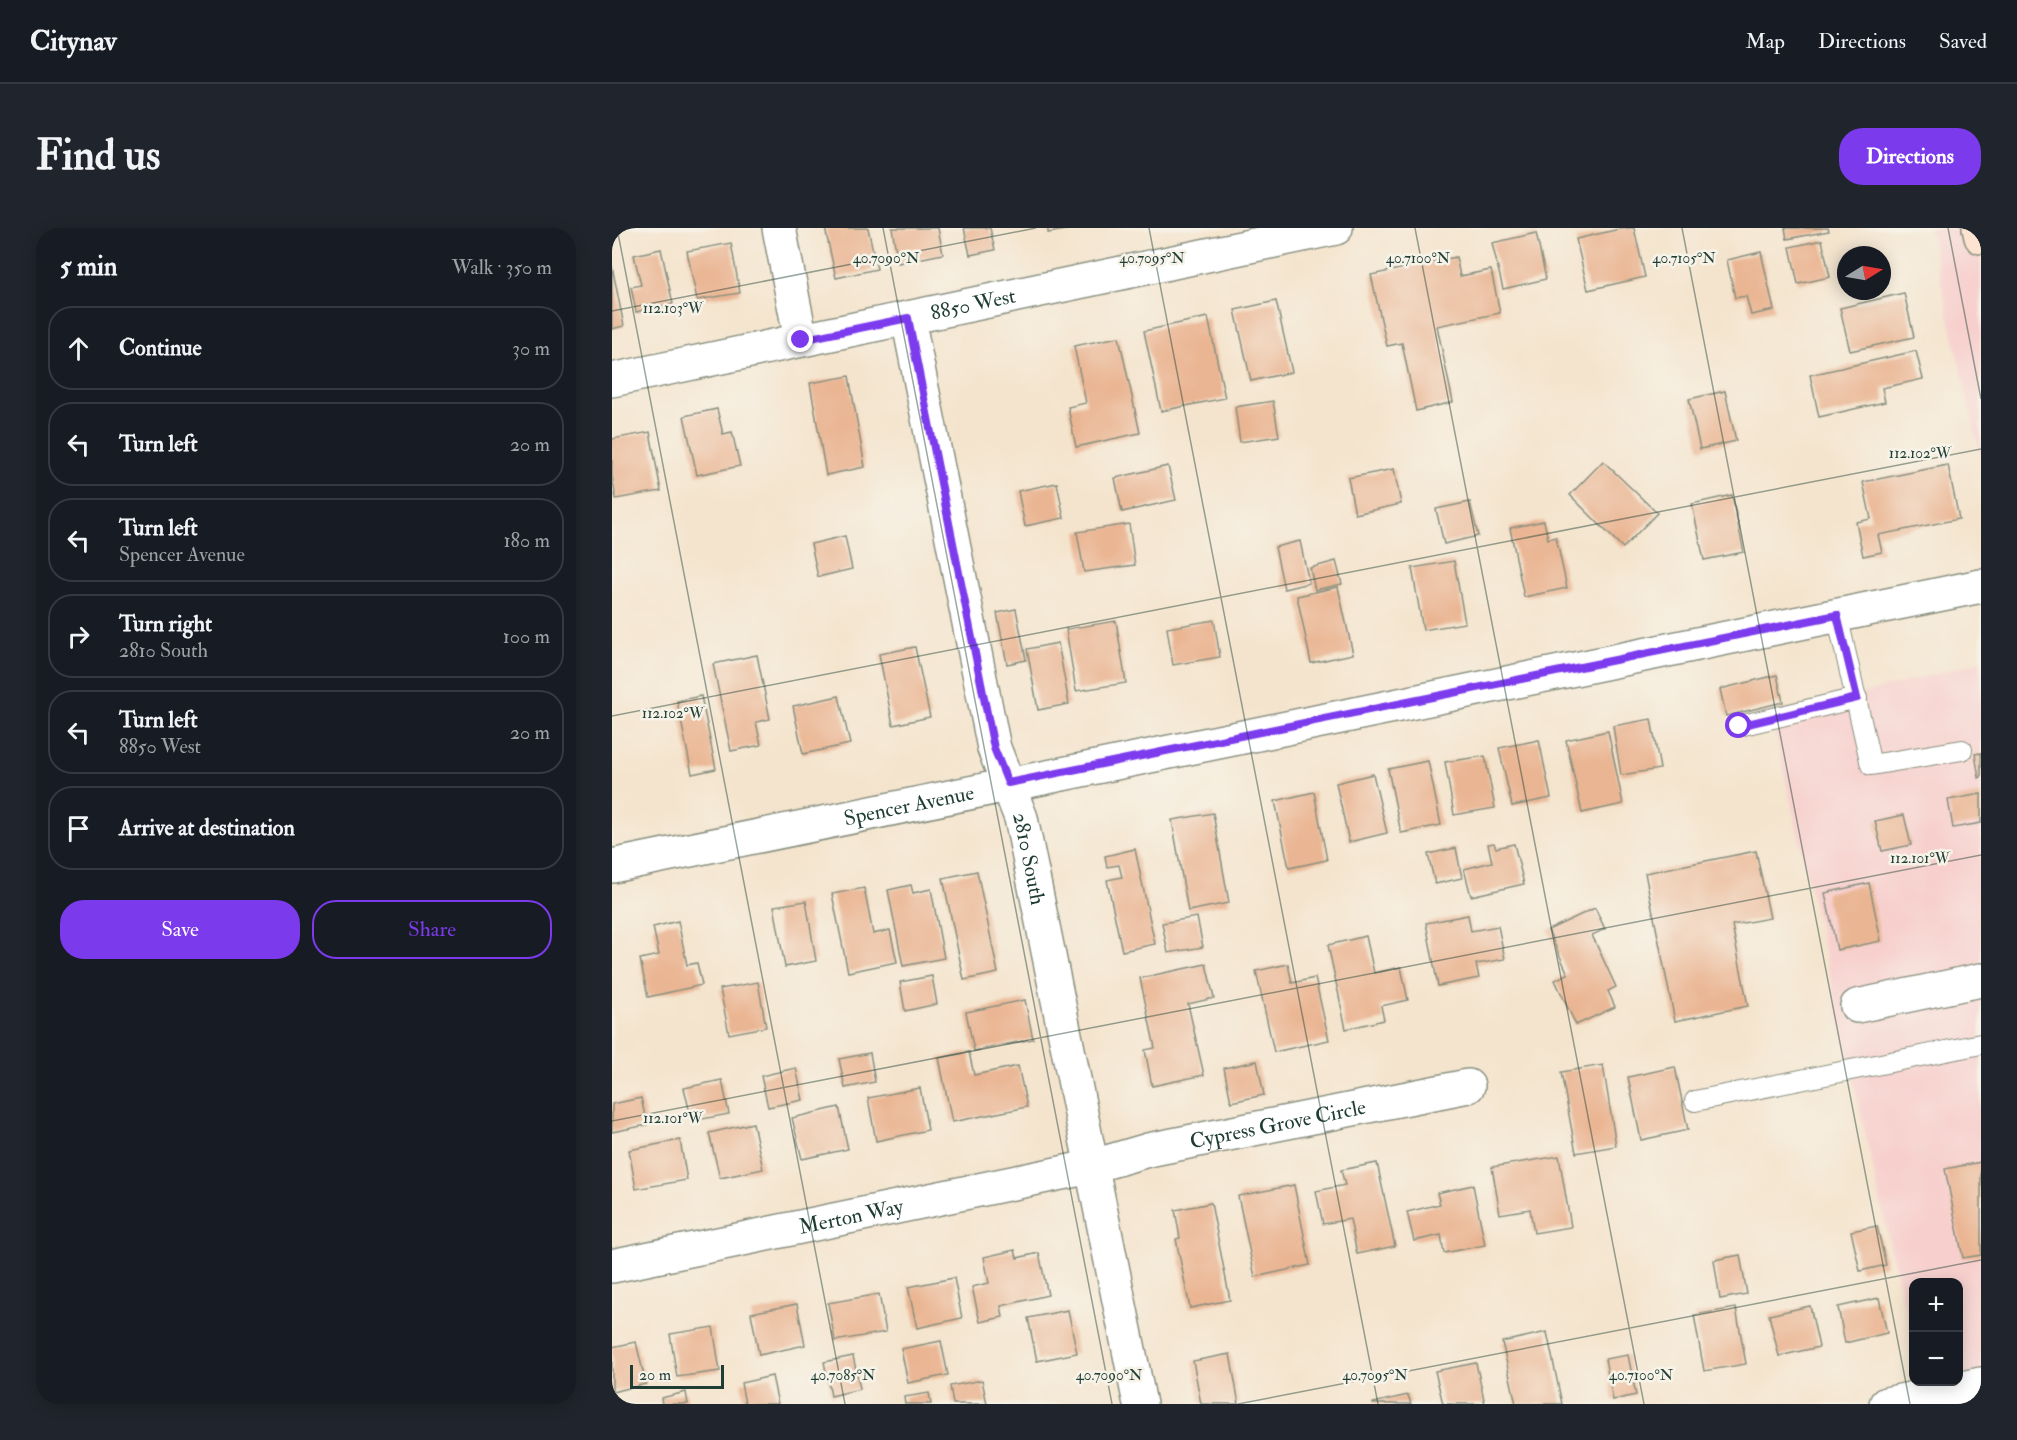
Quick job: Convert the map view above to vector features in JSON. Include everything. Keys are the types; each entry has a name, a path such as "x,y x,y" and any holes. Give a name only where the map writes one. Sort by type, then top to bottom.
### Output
{"street":[{"path":"779,228 801,340"},
{"name":"8850 West","path":"612,380 1336,228"},
{"path":"1979,228 1981,237"},
{"name":"2810 South","path":"908,318 994,748 1021,818 1090,1167 1140,1404"},
{"name":"Spencer Avenue","path":"612,866 1008,783 1981,586"},
{"path":"1857,1006 1981,980"},
{"name":"Cypress Grove Circle","path":"1090,1167 1148,1150 1468,1086"},
{"name":"Merton Way","path":"612,1266 1090,1167"},
{"path":"1886,1404 1981,1384"}],"lane":[{"path":"1837,615 1871,765 1962,750"},
{"path":"1739,726 1857,698"},
{"path":"1695,1101 1981,1044"}],"shaded area":[{"path":"1929,228 1981,228 1981,460"},
{"path":"1981,661 1981,1404 1927,1404 1952,1386 1963,1386 1963,1278 1909,1278 1909,1328 1772,719"}],"building":[{"path":"825,228 868,228 877,269 836,278"},
{"path":"892,228 938,228 943,254 898,263"},
{"path":"964,228 990,228 995,250 970,255"},
{"path":"1048,228 1070,228 1070,229 1048,233"},
{"path":"1624,228 1634,228 1645,277 1588,290 1576,239"},
{"path":"1785,228 1828,228 1829,231 1787,239"},
{"path":"1536,233 1546,279 1503,289 1492,243"},
{"path":"1822,240 1830,277 1798,284 1790,247"},
{"path":"731,243 740,293 697,300 687,251"},
{"path":"661,249 673,304 636,312 631,287 641,285 634,255"},
{"path":"1761,252 1774,310 1751,315 1746,296 1735,298 1727,260"},
{"path":"1456,257 1460,276 1491,270 1500,313 1437,326 1453,402 1416,411 1402,343 1387,346 1371,275"},
{"path":"612,266 624,326 612,329"},
{"path":"1904,293 1914,337 1850,351 1840,308 1874,300 1891,300 1891,296"},
{"path":"1276,301 1292,372 1251,381 1235,310"},
{"path":"1208,317 1225,398 1161,411 1144,331"},
{"path":"1119,337 1140,433 1076,447 1068,407 1086,403 1074,346"},
{"path":"1916,351 1923,379 1882,388 1885,402 1819,417 1810,375"},
{"path":"849,376 865,467 826,475 810,383"},
{"path":"1725,391 1736,441 1700,449 1689,399"},
{"path":"1273,401 1279,436 1240,442 1235,407"},
{"path":"717,409 723,434 732,432 740,466 697,475 684,416"},
{"path":"650,432 661,491 616,499 612,476 612,439"},
{"path":"1603,461 1657,513 1623,548 1570,495"},
{"path":"1948,465 1959,519 1878,535 1882,552 1863,556 1856,522 1871,519 1863,482"},
{"path":"1168,466 1176,500 1122,512 1115,478"},
{"path":"1394,469 1401,504 1355,514 1348,478"},
{"path":"1057,483 1064,518 1025,526 1018,491"},
{"path":"1732,495 1744,552 1704,560 1692,504"},
{"path":"1470,502 1478,536 1444,544 1436,509"},
{"path":"1544,521 1548,539 1556,537 1567,588 1524,597 1510,528"},
{"path":"1129,524 1135,565 1084,572 1077,532"},
{"path":"845,536 852,569 818,577 811,544"},
{"path":"1300,541 1309,583 1284,589 1275,547"},
{"path":"1336,561 1342,584 1315,590 1310,568"},
{"path":"1454,561 1465,623 1423,630 1412,568"},
{"path":"1338,587 1353,654 1311,663 1297,596"},
{"path":"1016,609 1026,660 1007,664 997,613"},
{"path":"1214,620 1220,657 1173,665 1167,628"},
{"path":"1116,621 1126,683 1076,691 1066,629"},
{"path":"1058,643 1069,704 1038,710 1027,649"},
{"path":"915,647 930,717 893,725 879,654"},
{"path":"757,655 770,719 756,722 761,745 731,751 713,664"},
{"path":"1777,675 1783,702 1726,716 1720,689"},
{"path":"701,696 716,769 692,774 677,701"},
{"path":"839,696 850,744 803,754 793,706"},
{"path":"1651,719 1660,769 1621,775 1613,726"},
{"path":"1608,731 1623,804 1582,813 1566,740"},
{"path":"1539,740 1551,798 1512,806 1499,748"},
{"path":"1981,753 1981,777 1979,778 1975,754"},
{"path":"1485,756 1495,808 1454,815 1445,762"},
{"path":"1428,761 1441,825 1401,833 1388,769"},
{"path":"1373,774 1387,833 1349,842 1336,783"},
{"path":"1314,792 1327,860 1289,868 1275,801"},
{"path":"1981,794 1981,823 1953,828 1948,800"},
{"path":"1213,813 1229,903 1188,911 1172,820"},
{"path":"1904,815 1911,845 1882,851 1875,821"},
{"path":"1494,843 1496,848 1514,844 1524,884 1471,896 1464,869 1492,862 1488,844"},
{"path":"1456,848 1462,878 1435,884 1428,854"},
{"path":"1135,849 1155,944 1122,951 1107,880 1122,877 1119,865 1107,867 1105,856"},
{"path":"1756,851 1770,918 1732,925 1748,1006 1675,1021 1645,873"},
{"path":"977,871 998,973 964,980 943,878"},
{"path":"1869,883 1881,941 1837,950 1825,893"},
{"path":"911,885 913,893 931,889 944,958 903,966 888,890"},
{"path":"864,888 873,934 890,930 897,962 848,972 832,894"},
{"path":"806,901 816,961 785,967 774,906"},
{"path":"1595,908 1605,929 1592,935 1616,987 1608,991 1615,1007 1576,1025 1555,980 1568,974 1548,930"},
{"path":"1468,915 1471,931 1498,926 1505,959 1476,964 1479,978 1438,986 1426,923"},
{"path":"1197,917 1203,947 1168,953 1162,923"},
{"path":"678,921 687,965 697,963 702,985 648,997 640,959 659,955 653,927"},
{"path":"1366,936 1374,973 1401,967 1408,1000 1381,1006 1384,1020 1346,1029 1328,945"},
{"path":"1206,964 1214,998 1188,1004 1204,1075 1152,1086 1145,1050 1155,1048 1140,978"},
{"path":"1288,964 1292,983 1315,978 1329,1040 1274,1052 1256,971"},
{"path":"932,976 937,1004 905,1011 900,982"},
{"path":"758,982 766,1027 729,1034 720,989"},
{"path":"1025,1000 1033,1039 974,1051 966,1012"},
{"path":"969,1052 974,1075 1018,1066 1027,1107 952,1122 939,1058"},
{"path":"870,1053 875,1082 845,1088 839,1059"},
{"path":"1257,1061 1264,1095 1231,1102 1224,1068"},
{"path":"1603,1065 1616,1146 1576,1153 1561,1072"},
{"path":"1675,1067 1688,1130 1641,1140 1628,1077"},
{"path":"796,1068 803,1100 768,1107 761,1076"},
{"path":"722,1080 729,1114 692,1121 684,1088"},
{"path":"920,1088 928,1130 876,1141 868,1098"},
{"path":"641,1098 647,1125 612,1132 612,1104"},
{"path":"839,1107 848,1149 802,1159 792,1118"},
{"path":"753,1123 763,1169 720,1178 709,1133"},
{"path":"680,1140 687,1180 636,1189 629,1150"},
{"path":"1559,1156 1571,1227 1534,1233 1530,1209 1500,1214 1492,1167"},
{"path":"1981,1162 1981,1255 1963,1258 1945,1169"},
{"path":"1377,1163 1395,1246 1357,1254 1350,1219 1323,1224 1316,1191 1345,1185 1341,1170"},
{"path":"1294,1185 1310,1265 1255,1277 1238,1196"},
{"path":"1473,1185 1485,1245 1444,1253 1441,1235 1414,1241 1407,1212 1440,1204 1437,1193"},
{"path":"1211,1203 1230,1300 1190,1308 1176,1239 1180,1238 1175,1210"},
{"path":"1877,1226 1886,1265 1860,1271 1851,1231"},
{"path":"1015,1250 1017,1258 1039,1253 1048,1295 1001,1306 1003,1317 980,1322 972,1287 989,1283 984,1257"},
{"path":"1740,1255 1747,1294 1720,1299 1714,1260"},
{"path":"954,1278 962,1318 917,1328 908,1287"},
{"path":"879,1294 886,1332 835,1341 828,1303"},
{"path":"1879,1298 1887,1333 1845,1343 1838,1307"},
{"path":"797,1304 805,1345 759,1355 751,1313"},
{"path":"1810,1306 1819,1347 1779,1356 1769,1315"},
{"path":"1736,1308 1746,1364 1704,1371 1694,1315"},
{"path":"1068,1310 1077,1353 1037,1361 1028,1318"},
{"path":"713,1327 720,1371 677,1377 670,1334"},
{"path":"1547,1332 1562,1404 1516,1404 1502,1342"},
{"path":"941,1341 948,1375 908,1383 901,1349"},
{"path":"636,1342 646,1384 612,1392 612,1347"},
{"path":"1230,1354 1239,1404 1201,1404 1193,1361"},
{"path":"1628,1355 1636,1395 1613,1400 1605,1359"},
{"path":"853,1356 860,1389 831,1396 824,1362"},
{"path":"1476,1363 1485,1404 1443,1404 1435,1371"},
{"path":"772,1376 778,1404 745,1404 741,1383"},
{"path":"982,1380 987,1404 953,1404 950,1386"},
{"path":"686,1392 688,1404 662,1404 661,1398"},
{"path":"929,1393 931,1404 905,1404 904,1397"},
{"path":"1408,1395 1411,1404 1373,1404 1373,1403"}],"route":[{"path":"801,340 908,318 994,748 1008,783 1837,615 1857,698 1739,726"}]}
